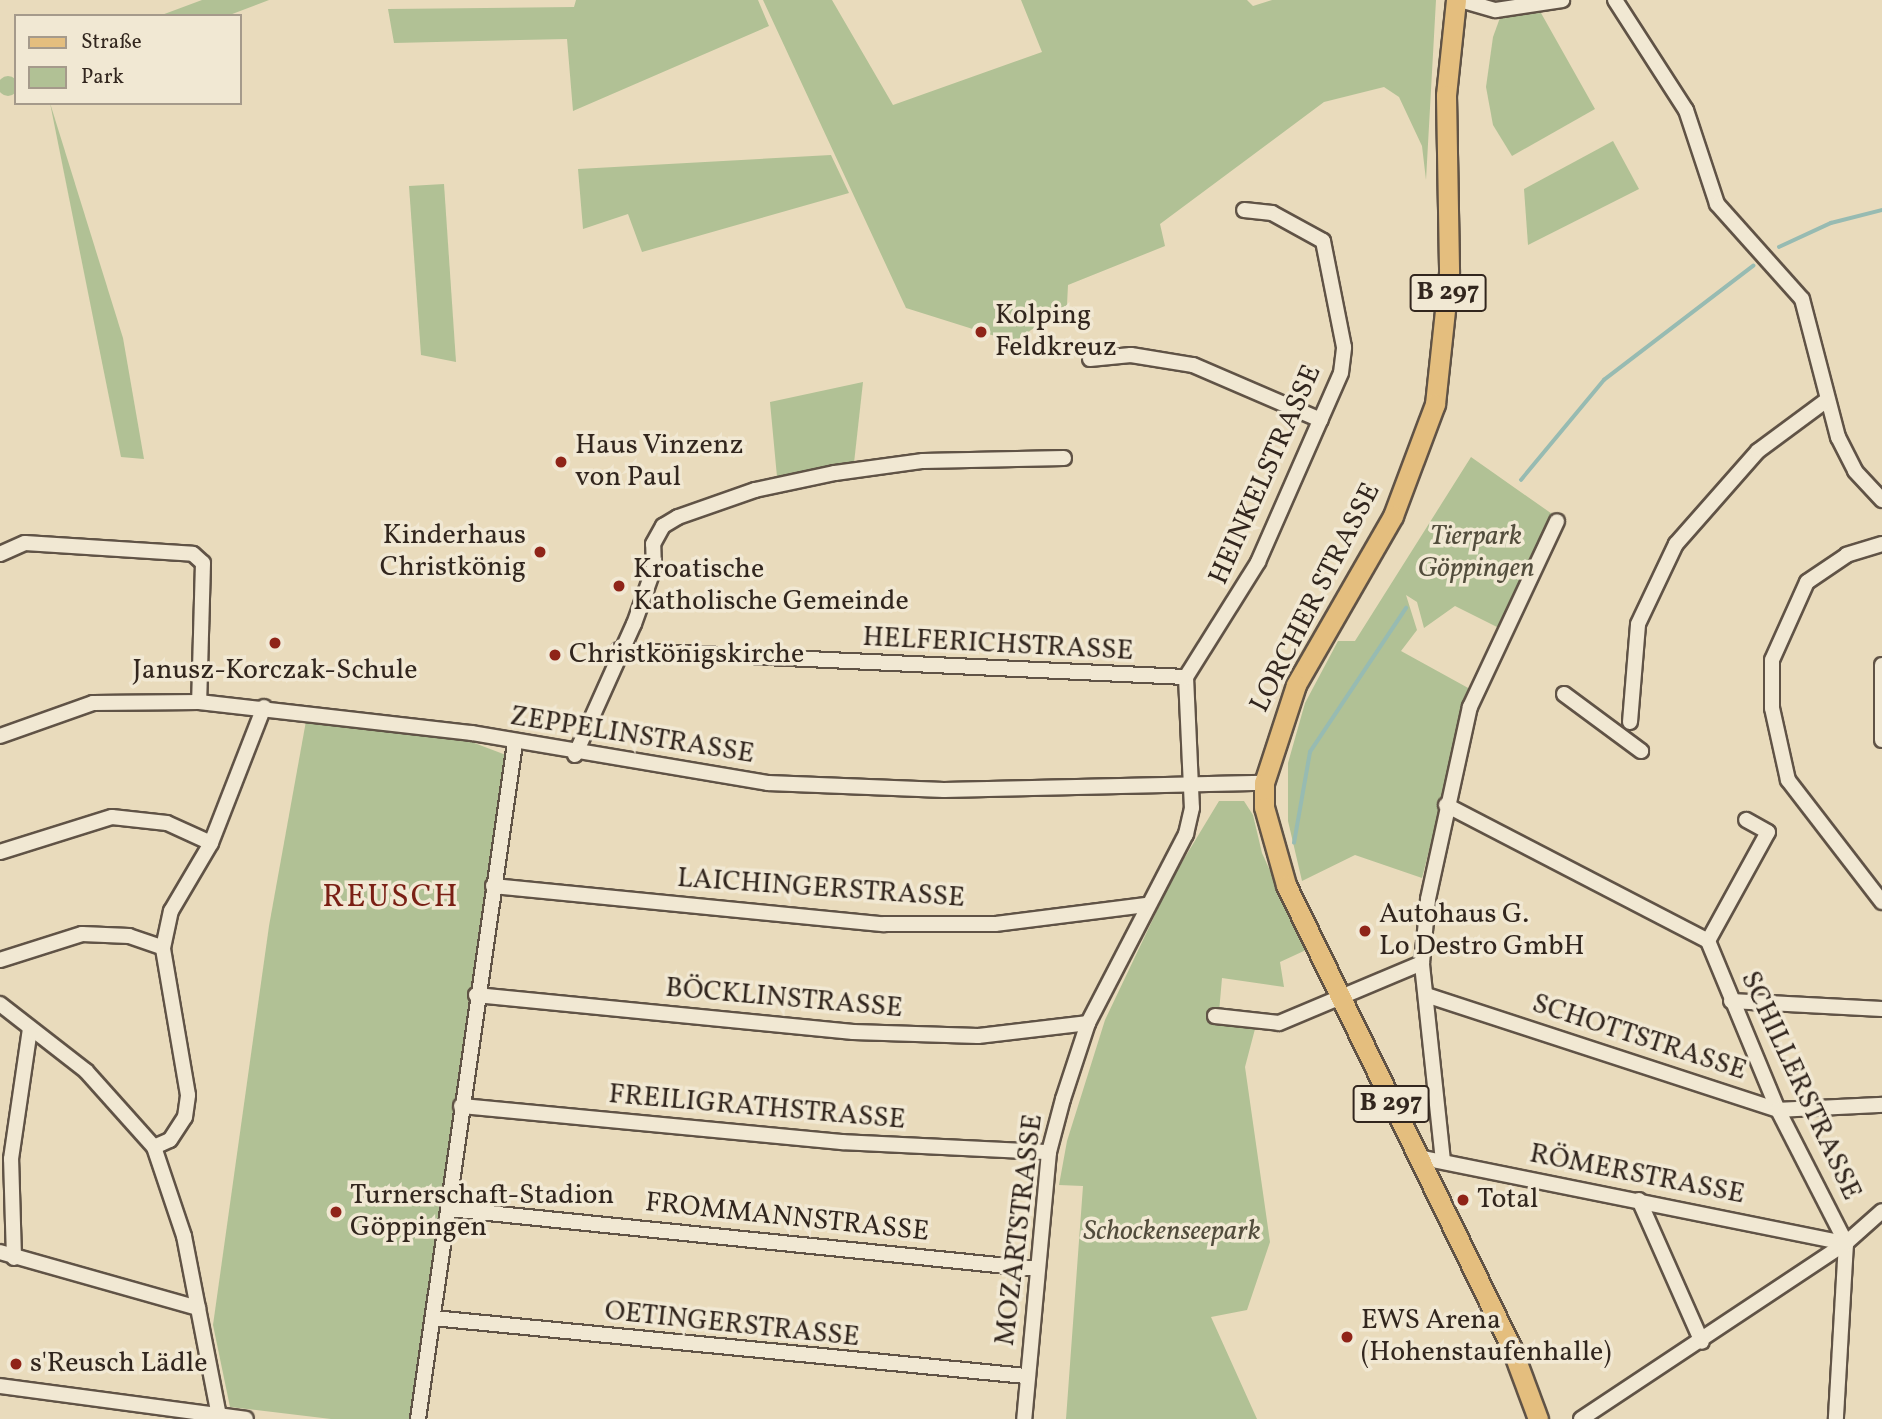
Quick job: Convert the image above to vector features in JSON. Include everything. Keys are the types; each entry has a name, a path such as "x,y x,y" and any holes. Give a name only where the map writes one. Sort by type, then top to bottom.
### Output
{"main road":[{"name":"LORCHER STRASSE","path":"1458,0 1447,95 1448,286 1435,404 1393,516 1296,685 1264,783 1269,839 1286,885 1514,1353 1538,1419"}],"street":[{"path":"1458,0 1496,10 1562,0"},
{"path":"1615,0 1686,110 1717,204 1802,299 1827,400 1855,471 1882,500"},
{"name":"HEINKELSTRASSE","path":"1186,677 1258,562 1321,420 1345,348 1323,241 1272,214 1244,210"},
{"path":"1090,359 1131,355 1194,365 1321,420"},
{"path":"1630,722 1638,624 1676,544 1758,451 1827,400"},
{"path":"575,755 654,568 653,544 663,526 755,491 835,474 923,461 1064,458"},
{"path":"1443,1161 1422,963 1447,805 1485,664 1557,521"},
{"path":"0,554 25,543 193,554 203,563 200,702"},
{"path":"1882,544 1847,555 1807,582 1772,660 1772,708 1788,780 1882,902"},
{"name":"HELFERICHSTRASSE","path":"619,650 1186,677"},
{"path":"1882,665 1882,740"},
{"path":"1186,677 1192,782"},
{"path":"1564,694 1641,751"},
{"name":"ZEPPELINSTRASSE","path":"0,736 93,703 200,702 264,707 768,783 880,790 1192,782 1264,783"},
{"path":"154,1147 170,1140 185,1117 188,1095 163,948 171,911 211,843 264,707"},
{"path":"418,1419 515,743"},
{"name":"MOZARTSTRASSE","path":"1024,1419 1049,1152 1088,1023 1146,905 1186,834 1192,782"},
{"path":"1447,805 1708,941 1768,832 1746,820"},
{"path":"0,852 112,817 167,823 211,843"},
{"name":"LAICHINGERSTRASSE","path":"493,886 884,924 995,924 1146,905"},
{"path":"0,960 82,934 129,936 163,948"},
{"name":"SCHILLERSTRASSE","path":"1708,941 1778,1110 1846,1243 1836,1419"},
{"path":"1215,1016 1279,1023 1343,1000 1422,963"},
{"name":"BÖCKLINSTRASSE","path":"477,995 853,1032 978,1036 1088,1023"},
{"name":"SCHOTTSTRASSE","path":"1426,995 1778,1110 1882,1105"},
{"path":"1731,1001 1882,1009"},
{"path":"0,1004 86,1071 154,1147 184,1236 219,1416"},
{"path":"30,1029 11,1159 7,1255 198,1308"},
{"name":"FREILIGRATHSTRASSE","path":"461,1107 842,1142 1049,1152"},
{"name":"RÖMERSTRASSE","path":"1418,1157 1846,1243"},
{"path":"1639,1200 1702,1342"},
{"name":"FROMMANNSTRASSE","path":"449,1209 1037,1269"},
{"path":"1581,1419 1702,1342 1846,1243 1882,1211"},
{"name":"OETINGERSTRASSE","path":"433,1318 1026,1376"},
{"path":"0,1386 110,1412 246,1419"}],"green space":[{"path":"202,0 269,0 232,14 164,14"},
{"path":"576,0 758,0 769,26 573,111 567,39 394,43 388,9 574,7"},
{"path":"763,0 832,0 893,105 1042,52 1021,0 1247,0 1253,6 1272,0 1436,0 1426,180 1422,146 1399,97 1384,87 1324,102 1160,224 1165,246 1068,285 1067,305 1014,342 906,308"},
{"path":"1541,13 1595,109 1512,156 1493,125 1486,87 1493,37 1501,15"},
{"path":"4,77 12,77 14,94 4,95 -1,90 -1,82"},
{"path":"50,105 123,338 144,459 121,457"},
{"path":"1613,141 1639,189 1528,245 1524,189"},
{"path":"831,155 849,193 642,252 628,214 583,229 578,169"},
{"path":"444,184 456,362 421,355 409,186"},
{"path":"863,382 854,463 777,477 770,402"},
{"name":"Tierpark Göppingen","path":"1471,457 1555,516 1499,628 1455,606 1424,628 1417,602 1406,595 1417,630 1401,651 1470,689 1422,878 1355,855 1302,881 1288,821 1288,763 1305,703 1338,641 1355,641"},
{"path":"306,721 469,741 506,755 414,1419 331,1419 230,1407 213,1325 269,926"},
{"name":"Schockenseepark","path":"1219,801 1244,801 1253,815 1262,853 1306,950 1280,962 1284,987 1222,978 1218,1024 1255,1029 1245,1067 1270,1242 1247,1310 1211,1317 1257,1419 1066,1419 1083,1186 1059,1185 1067,1141 1105,1020 1173,877"}],"waterway":[{"path":"1779,247 1831,223 1882,210"},
{"path":"1521,480 1604,380 1753,266"},
{"path":"1294,843 1310,752 1406,608"}],"place":[{"name":"Kolping Feldkreuz","path":"981,332"},
{"name":"Haus Vinzenz von Paul","path":"561,462"},
{"name":"Kinderhaus Christkönig","path":"540,552"},
{"name":"Kroatische Katholische Gemeinde","path":"619,586"},
{"name":"Janusz-Korczak-Schule","path":"275,643"},
{"name":"Christkönigskirche","path":"555,655"},
{"name":"Autohaus G. Lo Destro GmbH","path":"1365,931"},
{"name":"Total","path":"1463,1200"},
{"name":"Turnerschaft-Stadion Göppingen","path":"336,1212"},
{"name":"EWS Arena (Hohenstaufenhalle)","path":"1347,1337"},
{"name":"s'Reusch Lädle","path":"16,1364"}],"district":[{"name":"REUSCH","path":"391,898"}]}
